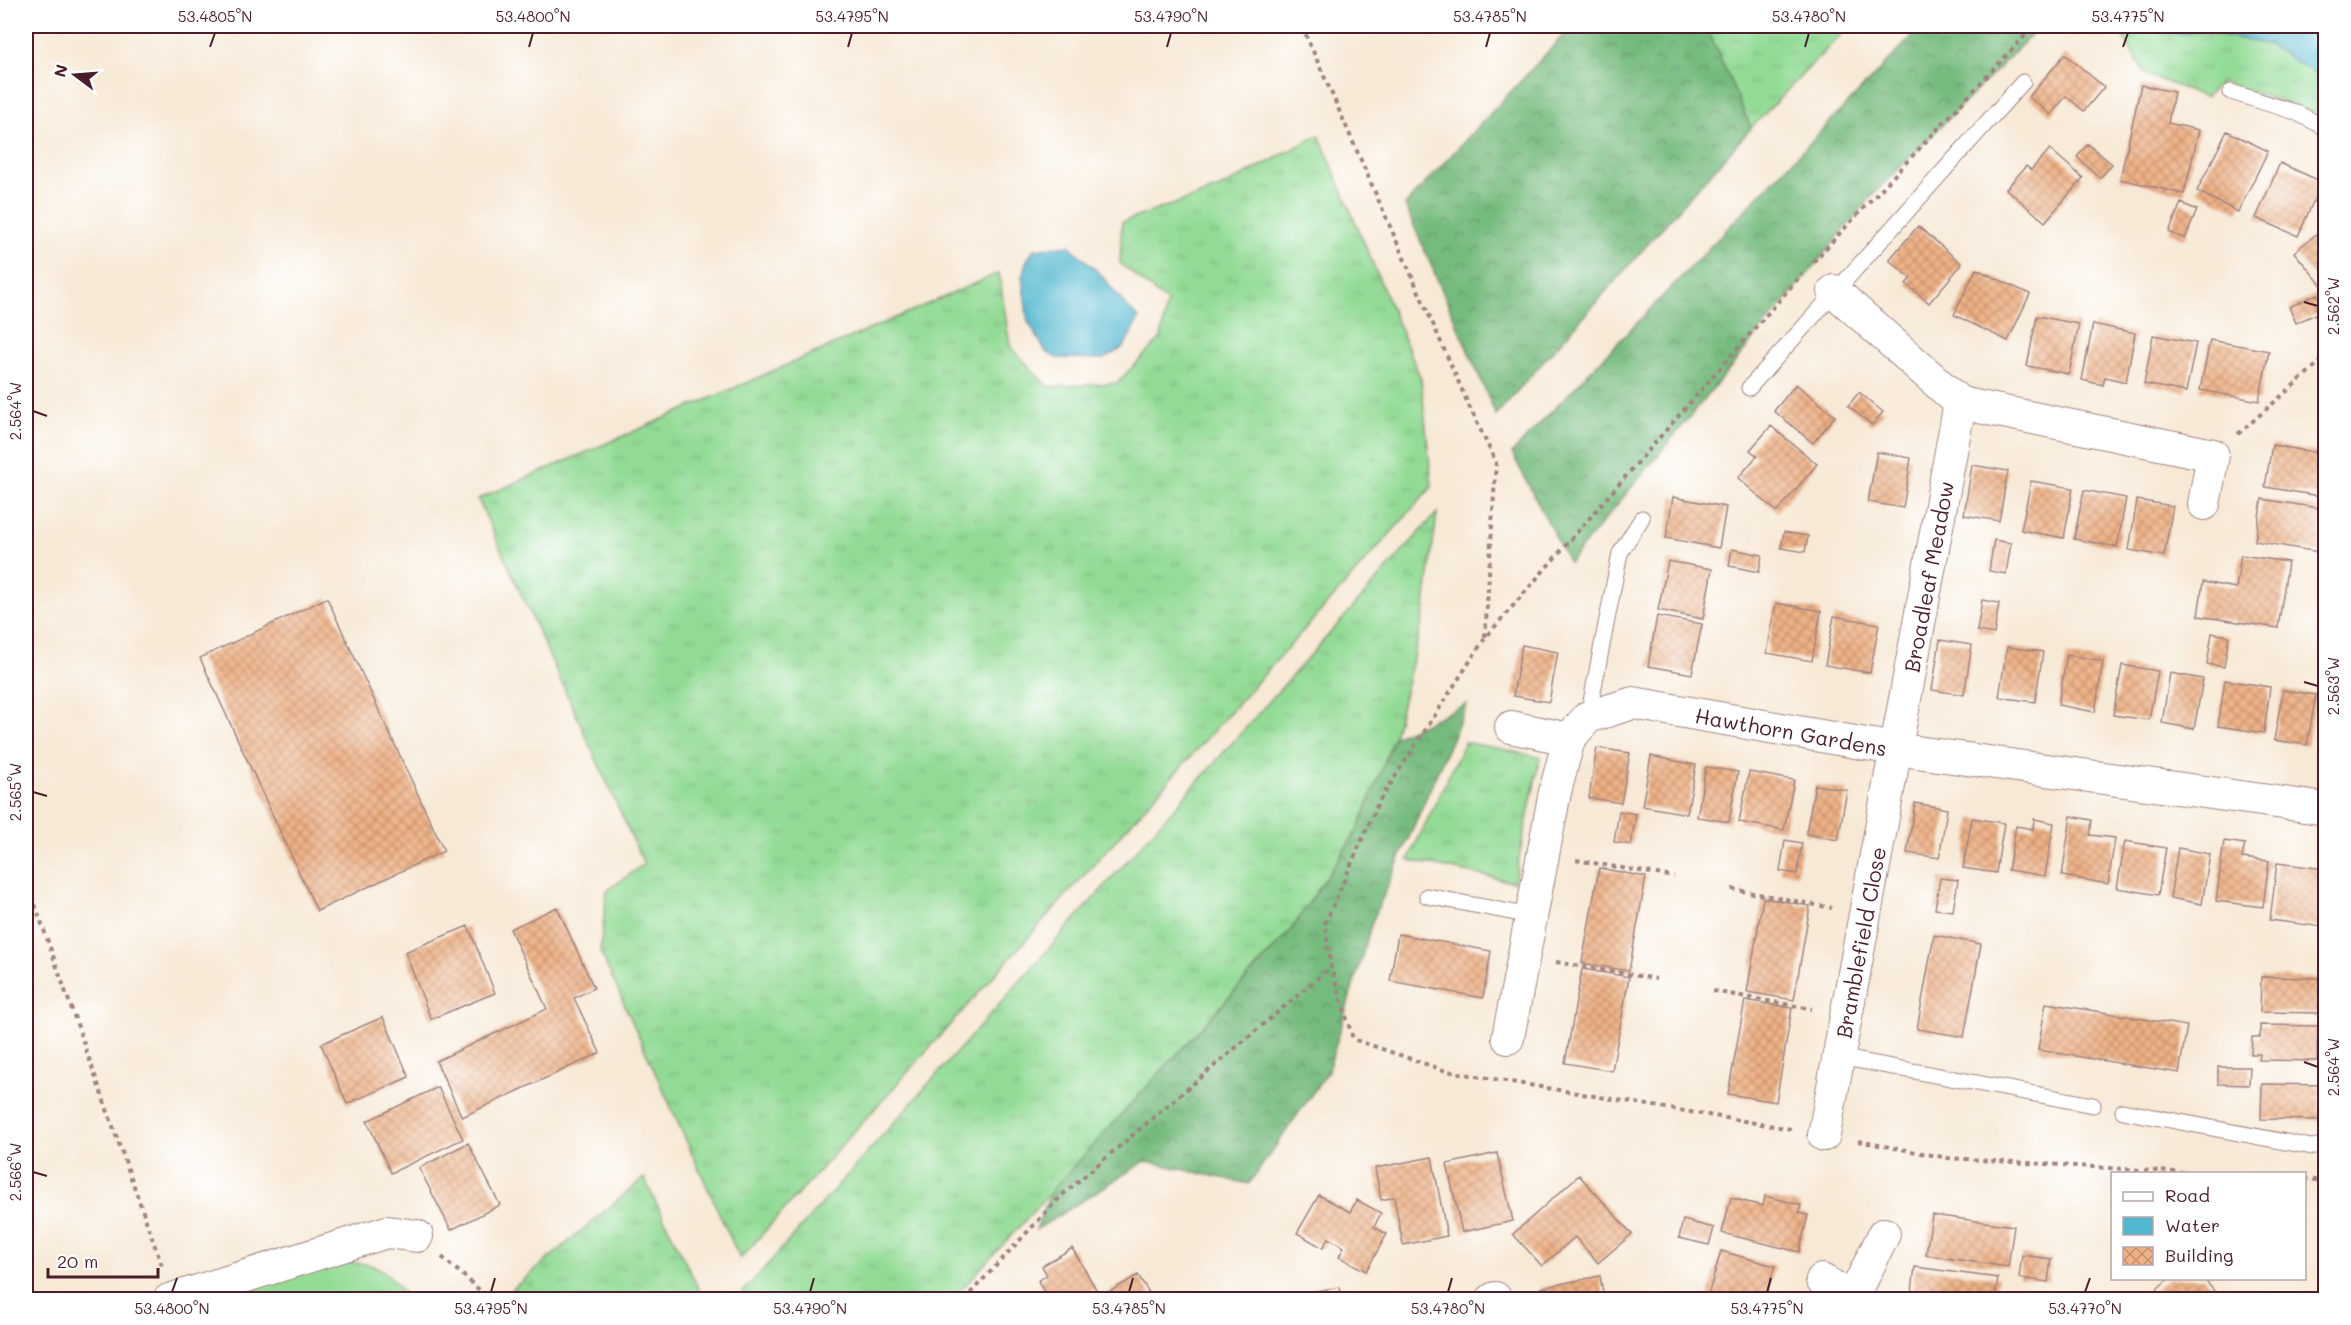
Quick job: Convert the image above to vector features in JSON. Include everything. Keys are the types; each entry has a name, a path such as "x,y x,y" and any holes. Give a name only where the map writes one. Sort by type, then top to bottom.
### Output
{"street":[{"path":"1834,291 1960,403 2212,455 2204,504"},
{"name":"Broadleaf Meadow","path":"1895,749 1960,403"},
{"name":"Hawthorn Gardens","path":"1579,728 1633,703 1895,749 2325,809"},
{"path":"1508,1038 1555,792 1579,728 1511,727"},
{"name":"Bramblefield Close","path":"1824,1135 1895,749"},
{"path":"171,1299 387,1232 417,1236"},
{"path":"1822,1280 1853,1299 1884,1234"}],"lane":[{"path":"1749,388 2023,82"},
{"path":"2230,92 2295,112 2325,128"},
{"path":"1579,728 1620,553 1642,518"},
{"path":"1427,896 1531,916"},
{"path":"1839,1057 2093,1105"},
{"path":"2123,1111 2312,1147 2325,1144"}],"path":[{"path":"1302,26 1469,406 1496,462 1485,638"},
{"path":"2034,26 1822,251 1485,638 1378,803 1325,924 1330,967 1353,1039 1446,1071 1948,1158 2189,1172"},
{"path":"2212,455 2325,357"},
{"path":"1543,854 1674,877"},
{"path":"26,879 171,1299"},
{"path":"1732,890 1866,914"},
{"path":"1523,956 1656,980"},
{"path":"964,1299 1062,1195 1330,967"},
{"path":"1713,991 1847,1015"},
{"path":"2306,1179 2325,1181"},
{"path":"417,1236 491,1299"}],"green space":[{"path":"1572,26 1706,26 1751,128 1496,415 1405,205"},
{"path":"1706,26 1849,26 1751,128"},
{"path":"1922,26 2040,26 1871,197 1569,563 1512,453"},
{"path":"2117,27 2176,34 2207,31 2269,45 2317,74 2325,71 2325,116 2222,82 2205,97 2145,74"},
{"path":"1319,135 1421,379 1432,487 740,1259 600,951 607,891 644,864 478,499 999,273 1010,346 1048,387 1117,383 1161,338 1167,302 1120,263 1122,222 1220,188"},
{"path":"1437,513 1424,614 1394,737 1358,830 1291,930 953,1299 736,1300"},
{"path":"1467,704 1372,922 1328,1071 1249,1184 1145,1161 1036,1230 1052,1190 1291,930 1358,830 1394,737"},
{"path":"1465,742 1540,757 1514,882 1408,860"},
{"path":"644,1178 703,1298 512,1299 508,1293"},
{"path":"339,1262 365,1264 380,1269 408,1299 208,1300"}],"water":[{"path":"2118,26 2325,26 2325,71 2317,74 2269,45 2204,31 2176,34"},
{"path":"1069,245 1101,275 1139,318 1124,347 1104,359 1057,358 1046,352 1028,322 1022,277 1026,262 1034,249"}],"building":[{"path":"2065,54 2104,87 2084,111 2066,96 2051,115 2029,97"},
{"path":"2141,85 2174,92 2168,123 2199,130 2184,194 2120,179"},
{"path":"2227,131 2268,151 2238,212 2197,191"},
{"path":"2088,144 2112,164 2100,178 2077,157"},
{"path":"2050,149 2083,178 2045,222 2006,189 2026,166 2031,170"},
{"path":"2280,163 2322,182 2298,236 2256,218"},
{"path":"2181,203 2197,210 2185,239 2169,232"},
{"path":"1918,226 1962,264 1929,303 1906,284 1911,278 1889,260"},
{"path":"2325,227 2325,286 2324,288 2294,252"},
{"path":"1976,269 2030,294 2008,341 1954,315"},
{"path":"2317,294 2325,310 2296,323 2289,307"},
{"path":"2037,316 2079,324 2069,374 2027,366"},
{"path":"2093,324 2135,333 2126,382 2105,377 2103,385 2082,380"},
{"path":"2153,335 2196,343 2186,392 2144,384"},
{"path":"2210,340 2269,351 2259,401 2200,390"},
{"path":"1796,384 1835,416 1813,443 1774,411"},
{"path":"1859,392 1883,412 1872,425 1848,406"},
{"path":"1771,426 1817,464 1777,512 1738,478 1757,456 1750,450"},
{"path":"2272,445 2325,454 2325,497 2265,487"},
{"path":"1877,452 1911,458 1903,508 1868,502"},
{"path":"1972,465 2008,471 1999,521 1964,515"},
{"path":"2031,481 2073,488 2064,538 2021,530"},
{"path":"2084,490 2126,498 2117,547 2074,539"},
{"path":"1673,497 1726,507 1719,548 1666,538"},
{"path":"2262,499 2325,509 2318,552 2255,541"},
{"path":"2137,500 2173,506 2164,556 2129,550"},
{"path":"1784,532 1808,536 1805,552 1781,548"},
{"path":"1994,540 2011,543 2006,574 1989,571"},
{"path":"1732,549 1762,555 1759,572 1729,566"},
{"path":"2241,555 2288,562 2278,628 2198,616 2203,582 2236,588"},
{"path":"1668,561 1712,569 1703,619 1658,610"},
{"path":"327,598 444,851 317,911 200,658"},
{"path":"1982,600 1999,603 1994,634 1977,631"},
{"path":"1776,603 1821,611 1812,661 1767,653"},
{"path":"1657,616 1702,624 1692,674 1648,666"},
{"path":"1834,616 1879,624 1870,673 1825,665"},
{"path":"2212,633 2229,636 2224,667 2207,664"},
{"path":"1940,640 1972,645 1964,695 1932,690"},
{"path":"1522,645 1558,652 1549,702 1513,696"},
{"path":"2007,647 2043,652 2035,702 1999,697"},
{"path":"2325,647 2325,682 2319,681"},
{"path":"2067,655 2103,661 2095,712 2058,705"},
{"path":"2122,665 2158,671 2149,720 2113,715"},
{"path":"2170,673 2203,679 2194,729 2162,723"},
{"path":"2225,680 2270,687 2264,733 2218,726"},
{"path":"2283,690 2316,695 2307,745 2274,740"},
{"path":"1597,748 1630,753 1621,803 1589,798"},
{"path":"1651,756 1696,765 1687,814 1642,806"},
{"path":"1706,767 1738,772 1729,822 1697,817"},
{"path":"1749,772 1794,780 1784,830 1739,822"},
{"path":"1815,785 1847,790 1838,840 1806,834"},
{"path":"1915,803 1947,809 1939,858 1907,853"},
{"path":"1619,811 1636,814 1631,845 1614,842"},
{"path":"2071,816 2092,820 2090,835 2115,838 2108,884 2062,876"},
{"path":"1972,818 2004,823 1996,873 1963,868"},
{"path":"2034,819 2054,823 2045,876 2008,870 2016,826 2033,829"},
{"path":"1785,840 1802,843 1797,874 1780,871"},
{"path":"2125,841 2166,848 2158,895 2117,888"},
{"path":"2224,841 2245,844 2242,858 2269,861 2263,907 2216,901"},
{"path":"2178,848 2210,854 2202,904 2170,898"},
{"path":"2277,863 2325,869 2323,927 2270,920"},
{"path":"1599,868 1646,877 1629,971 1582,963"},
{"path":"1940,878 1958,880 1953,911 1935,909"},
{"path":"1763,898 1810,906 1794,1000 1747,992"},
{"path":"557,907 594,988 574,998 600,1053 462,1117 436,1061 547,1009 510,929"},
{"path":"468,926 495,993 431,1019 405,952"},
{"path":"1398,934 1491,951 1483,998 1390,981"},
{"path":"1934,935 1981,944 1964,1037 1917,1029"},
{"path":"1582,969 1629,977 1612,1071 1565,1063"},
{"path":"2261,977 2319,978 2319,1013 2260,1012"},
{"path":"1745,1000 1792,1008 1776,1102 1728,1094"},
{"path":"2046,1003 2187,1026 2179,1073 2038,1050"},
{"path":"383,1017 409,1077 347,1104 321,1044"},
{"path":"2260,1025 2318,1026 2317,1061 2259,1060 2260,1054 2251,1054 2252,1037 2260,1037"},
{"path":"2218,1067 2250,1067 2249,1085 2218,1084"},
{"path":"2262,1084 2320,1085 2319,1120 2261,1119"},
{"path":"438,1087 463,1139 391,1173 367,1121"},
{"path":"468,1143 500,1205 451,1230 419,1168"},
{"path":"1497,1153 1513,1221 1462,1232 1447,1164"},
{"path":"1432,1157 1447,1236 1403,1245 1394,1197 1381,1200 1375,1168"},
{"path":"1579,1175 1632,1234 1598,1263 1575,1237 1542,1266 1513,1234"},
{"path":"1319,1195 1350,1212 1357,1200 1381,1213 1374,1227 1387,1234 1366,1271 1339,1257 1344,1247 1328,1238 1323,1248 1297,1233"},
{"path":"1765,1196 1801,1205 1799,1213 1808,1215 1799,1252 1722,1233 1731,1198 1763,1206"},
{"path":"1932,1215 2014,1226 2008,1267 1926,1255"},
{"path":"1683,1220 1714,1228 1709,1245 1679,1238"},
{"path":"1072,1248 1096,1289 1078,1299 1048,1299 1038,1281 1047,1275 1042,1266"},
{"path":"1721,1251 1775,1266 1765,1299 1707,1299"},
{"path":"2022,1255 2051,1259 2048,1282 2019,1278"},
{"path":"1915,1267 1998,1278 1995,1299 1911,1299"},
{"path":"1138,1275 1153,1299 1097,1299"},
{"path":"1600,1276 1604,1299 1542,1299 1540,1288"},
{"path":"2167,1280 2205,1280 2221,1299 2165,1299 2156,1290"},
{"path":"1340,1287 1342,1299 1284,1299 1283,1296"}]}
